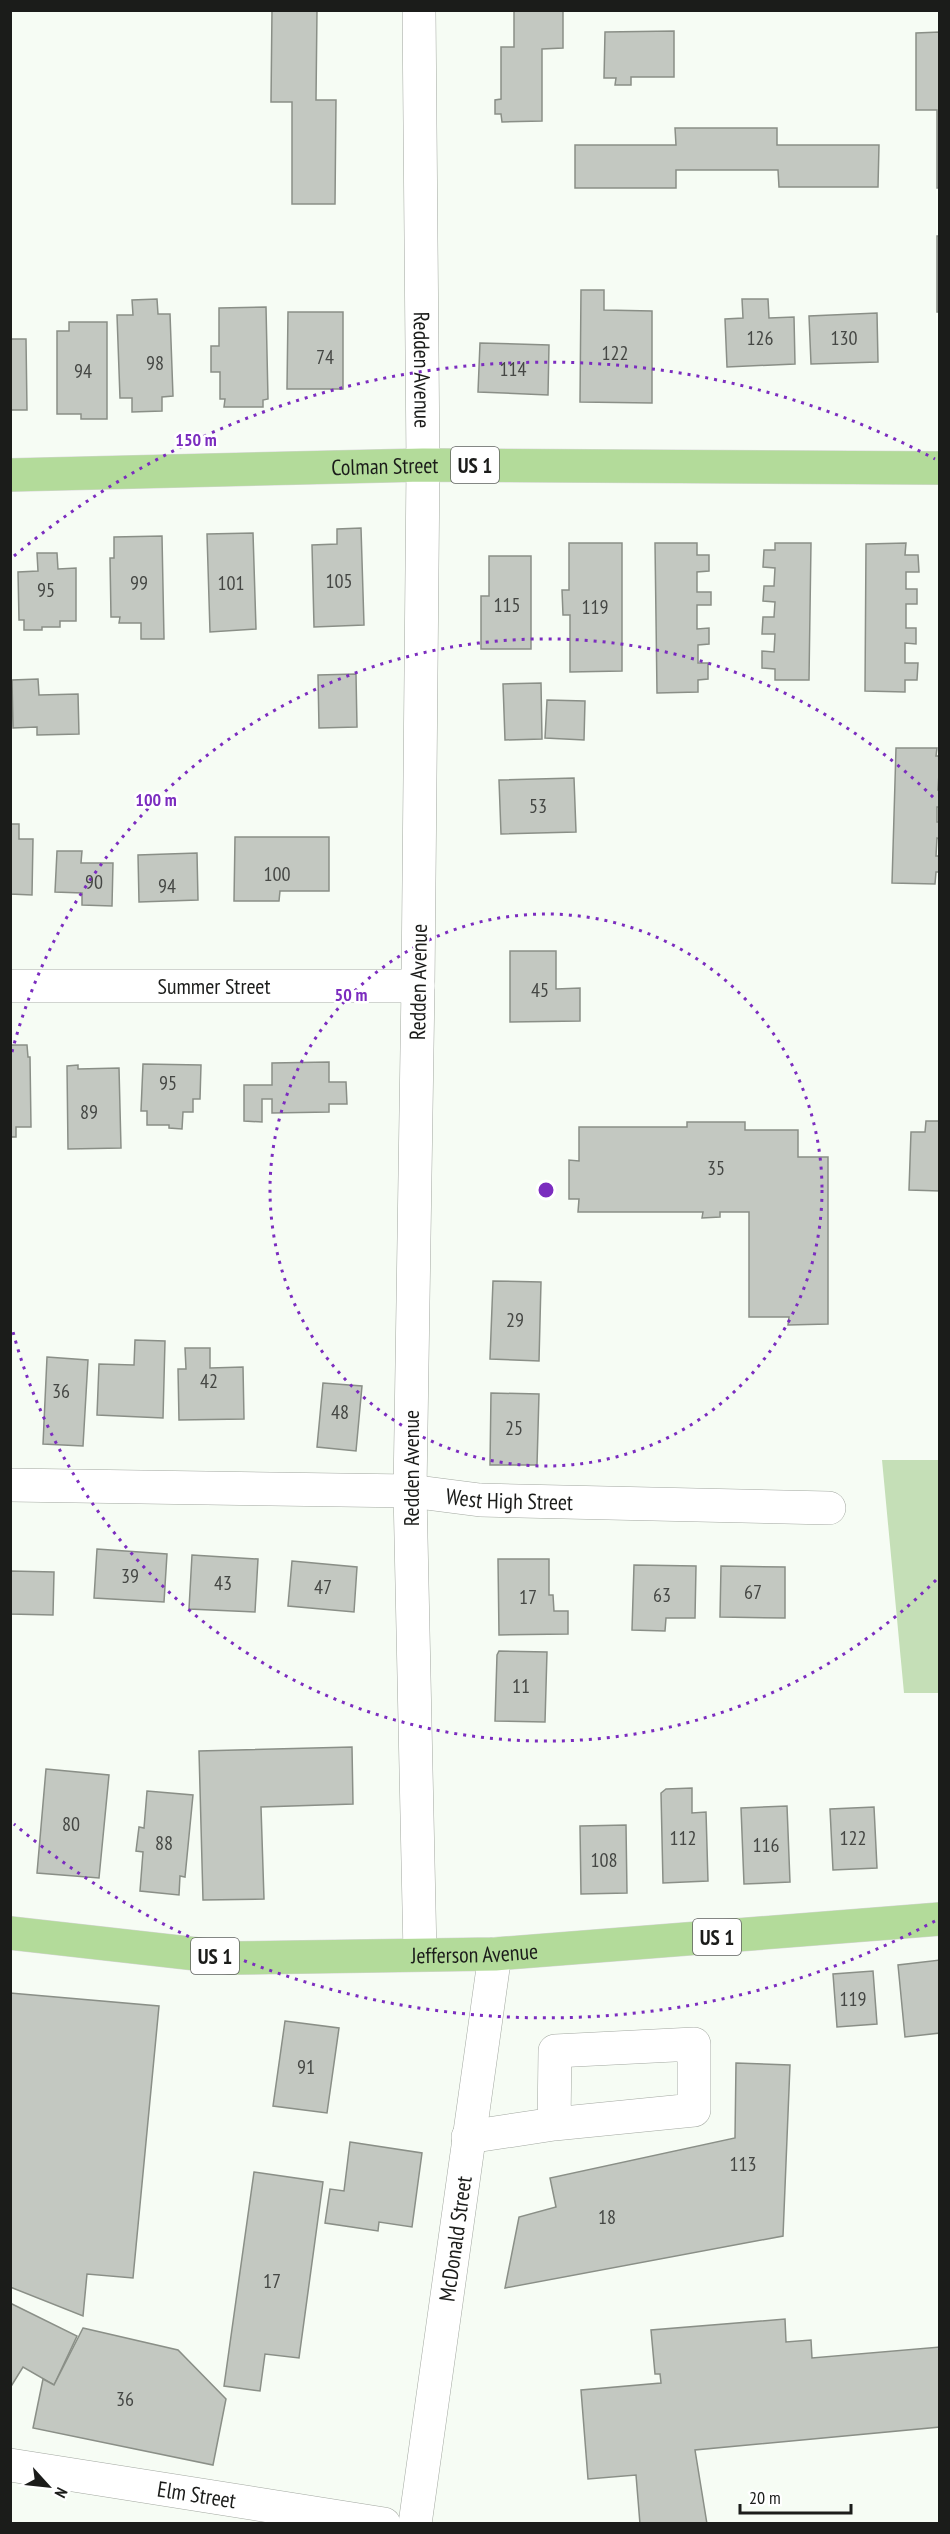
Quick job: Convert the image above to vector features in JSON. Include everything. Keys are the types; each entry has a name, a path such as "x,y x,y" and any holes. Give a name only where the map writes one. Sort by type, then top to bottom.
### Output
{"main road":[{"name":"Colman Street","path":"10,475 423,465 939,468"},
{"name":"Jefferson Avenue","path":"10,1933 232,1958 495,1954 939,1919"}],"street":[{"name":"Redden Avenue","path":"418,10 423,465 410,1491 420,1954"},
{"name":"Summer Street","path":"10,986 418,986"},
{"name":"West High Street","path":"10,1485 410,1491 480,1500 829,1508"},
{"name":"McDonald Street","path":"415,2523 495,1954"},
{"path":"468,2137 554,2124 694,2110 694,2044 555,2051 554,2124"},
{"name":"Elm Street","path":"10,2465 384,2523"}],"green space":[{"path":"882,1460 939,1460 939,1693 904,1693"}],"building":[{"path":"272,10 317,10 316,100 336,100 335,204 292,204 292,102 271,102"},
{"path":"514,10 563,10 563,48 542,49 542,121 502,122 501,114 495,114 495,100 501,99 501,47 514,47"},
{"path":"674,31 674,77 631,77 631,85 615,85 616,78 604,78 605,32"},
{"path":"940,32 940,188 937,188 937,110 916,110 916,33"},
{"path":"675,128 777,128 777,145 879,145 878,187 779,187 778,170 676,170 676,188 575,188 575,145 676,145"},
{"path":"937,236 940,236 940,312 937,312"},
{"path":"581,290 604,290 604,310 652,311 652,403 580,402"},
{"path":"157,299 158,314 170,314 173,396 162,397 162,411 132,412 132,398 120,398 117,315 133,315 132,300"},
{"path":"742,299 768,299 769,318 794,317 795,364 727,367 725,319 743,318"},
{"path":"266,307 268,399 263,400 263,407 224,407 225,399 220,399 220,372 211,372 211,346 219,346 219,308"},
{"path":"288,312 343,312 343,389 287,389"},
{"path":"877,313 878,362 811,364 809,316"},
{"path":"69,322 107,322 107,419 81,419 81,414 57,414 57,331 69,331"},
{"path":"10,339 26,339 27,410 10,410"},
{"path":"480,343 549,345 548,395 478,392"},
{"path":"361,528 364,625 314,627 312,545 337,544 337,529"},
{"path":"253,533 256,629 210,632 207,534"},
{"path":"162,536 164,639 141,639 141,623 119,623 120,617 111,617 110,558 114,558 114,537"},
{"path":"569,543 622,543 622,671 570,672 570,615 563,615 562,590 569,590"},
{"path":"655,543 697,543 697,555 709,555 709,571 697,572 697,592 711,592 711,605 697,605 697,629 709,628 709,644 698,645 698,663 708,663 708,679 698,680 698,692 657,693"},
{"path":"775,543 811,543 809,680 775,680 775,669 762,668 762,651 774,652 775,634 762,634 763,617 774,617 775,602 763,601 764,586 774,586 775,568 763,567 764,550 775,550"},
{"path":"906,543 905,555 918,555 919,572 906,572 906,589 917,589 917,604 906,604 906,628 916,628 916,644 905,643 905,663 918,663 917,680 905,680 905,692 865,691 866,544"},
{"path":"37,553 57,553 58,569 76,568 76,621 60,621 60,627 24,630 24,620 19,620 18,572 38,571"},
{"path":"489,556 531,556 531,649 481,649 481,596 489,596"},
{"path":"356,674 357,727 319,728 318,675"},
{"path":"38,679 39,695 78,694 79,734 37,735 37,727 13,728 12,680"},
{"path":"541,683 542,739 505,740 503,684"},
{"path":"547,700 585,701 584,740 545,738"},
{"path":"896,748 937,748 936,756 940,756 938,790 940,790 940,807 937,807 937,822 940,822 940,839 937,838 936,856 940,856 940,872 936,872 935,884 892,883"},
{"path":"574,778 576,832 501,834 499,780"},
{"path":"10,824 19,824 19,839 33,839 32,895 10,894"},
{"path":"235,837 329,837 329,891 280,891 279,901 234,901"},
{"path":"57,851 82,851 81,863 113,863 112,906 82,905 82,893 55,892"},
{"path":"197,853 198,900 139,902 138,855"},
{"path":"510,951 556,951 556,989 580,988 580,1021 510,1022"},
{"path":"10,1045 27,1045 28,1057 30,1057 31,1127 16,1127 16,1137 10,1137"},
{"path":"329,1062 329,1082 346,1082 347,1104 329,1104 329,1112 272,1113 272,1099 262,1099 262,1122 244,1121 244,1085 272,1085 272,1063"},
{"path":"143,1064 201,1065 200,1099 193,1099 193,1112 183,1112 182,1129 169,1128 169,1125 147,1125 147,1111 141,1111"},
{"path":"78,1065 78,1069 119,1068 121,1148 68,1149 67,1066"},
{"path":"926,1121 940,1121 940,1191 909,1190 911,1132 925,1132"},
{"path":"687,1122 745,1122 745,1130 798,1130 798,1157 828,1157 828,1324 788,1325 789,1317 749,1317 749,1212 720,1212 720,1217 702,1218 703,1212 578,1212 579,1199 569,1199 569,1160 579,1161 579,1127 687,1127"},
{"path":"493,1281 541,1282 539,1361 490,1359"},
{"path":"135,1340 165,1341 163,1418 97,1415 99,1364 134,1365"},
{"path":"185,1348 210,1348 210,1368 243,1367 244,1419 179,1420 178,1369 186,1369"},
{"path":"47,1357 88,1360 83,1446 43,1444"},
{"path":"323,1383 362,1386 356,1451 317,1447"},
{"path":"491,1393 539,1394 537,1465 490,1465"},
{"path":"97,1549 167,1554 164,1602 94,1598"},
{"path":"192,1555 258,1559 255,1612 189,1609"},
{"path":"498,1559 549,1559 549,1595 553,1595 554,1611 568,1611 568,1634 499,1635"},
{"path":"292,1561 357,1567 354,1612 288,1606"},
{"path":"634,1565 696,1566 695,1618 666,1618 665,1631 632,1630"},
{"path":"721,1566 785,1567 785,1618 720,1617"},
{"path":"10,1571 54,1572 53,1615 10,1614"},
{"path":"499,1651 547,1652 545,1722 495,1721"},
{"path":"352,1747 353,1804 261,1807 264,1899 203,1900 199,1751"},
{"path":"46,1769 109,1775 99,1878 37,1873"},
{"path":"692,1788 692,1813 706,1812 708,1881 663,1883 661,1793 666,1789"},
{"path":"147,1791 193,1795 185,1877 180,1876 179,1895 140,1891 143,1852 136,1851 139,1827 144,1828"},
{"path":"787,1806 790,1882 744,1884 741,1808"},
{"path":"874,1807 877,1868 833,1870 830,1809"},
{"path":"626,1825 627,1893 581,1894 580,1826"},
{"path":"940,1960 940,2033 905,2037 898,1965"},
{"path":"873,1971 877,2024 837,2027 833,1974"},
{"path":"10,1993 159,2006 133,2278 87,2274 83,2316 10,2287"},
{"path":"285,2021 339,2028 327,2113 273,2106"},
{"path":"736,2063 790,2065 783,2236 505,2288 519,2217 556,2207 550,2178 735,2138"},
{"path":"350,2142 422,2153 412,2227 379,2222 378,2231 325,2223 330,2189 344,2191"},
{"path":"254,2172 323,2182 299,2358 265,2354 260,2391 224,2386"},
{"path":"10,2303 77,2336 54,2385 23,2367 10,2388"},
{"path":"785,2319 786,2342 811,2340 812,2358 940,2347 940,2427 695,2450 707,2524 640,2524 636,2475 588,2479 581,2390 661,2383 660,2374 655,2374 651,2330"},
{"path":"83,2328 178,2350 226,2399 213,2465 33,2428 43,2379 54,2385"}]}
